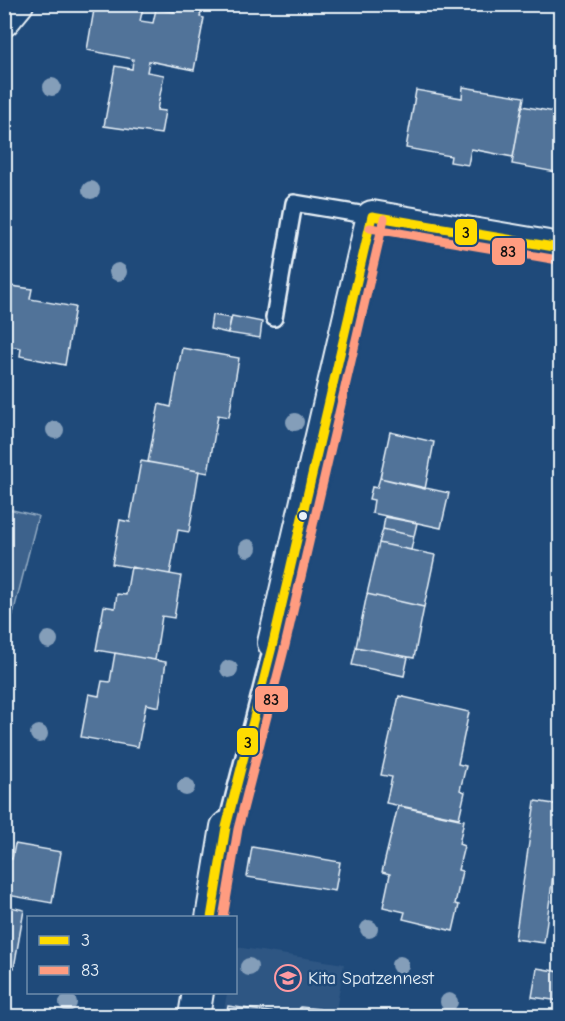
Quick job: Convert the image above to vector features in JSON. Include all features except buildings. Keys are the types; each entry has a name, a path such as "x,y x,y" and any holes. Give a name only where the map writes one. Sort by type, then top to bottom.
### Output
{"street":[{"path":"4,21 18,4"},
{"path":"273,643 372,216 561,248"},
{"path":"211,916 226,827"},
{"path":"194,1017 198,994"}],"lane":[{"path":"274,318 294,203 372,216"},
{"path":"226,827 273,643"}],"shaded area":[{"path":"4,508 38,516 9,630 4,628"},
{"name":"Kita Spatzennest","path":"237,947 344,964 335,1016 223,1016 227,994 237,994"}],"transit line":[{"name":"3","path":"372,216 560,248"},
{"name":"3","path":"211,916 226,827 273,643 372,216"},
{"name":"83","path":"223,916 238,829 285,646 384,219"},
{"name":"83","path":"370,228 558,260"}],"place":[{"name":"Kita Spatzennest","path":"288,978"}]}
